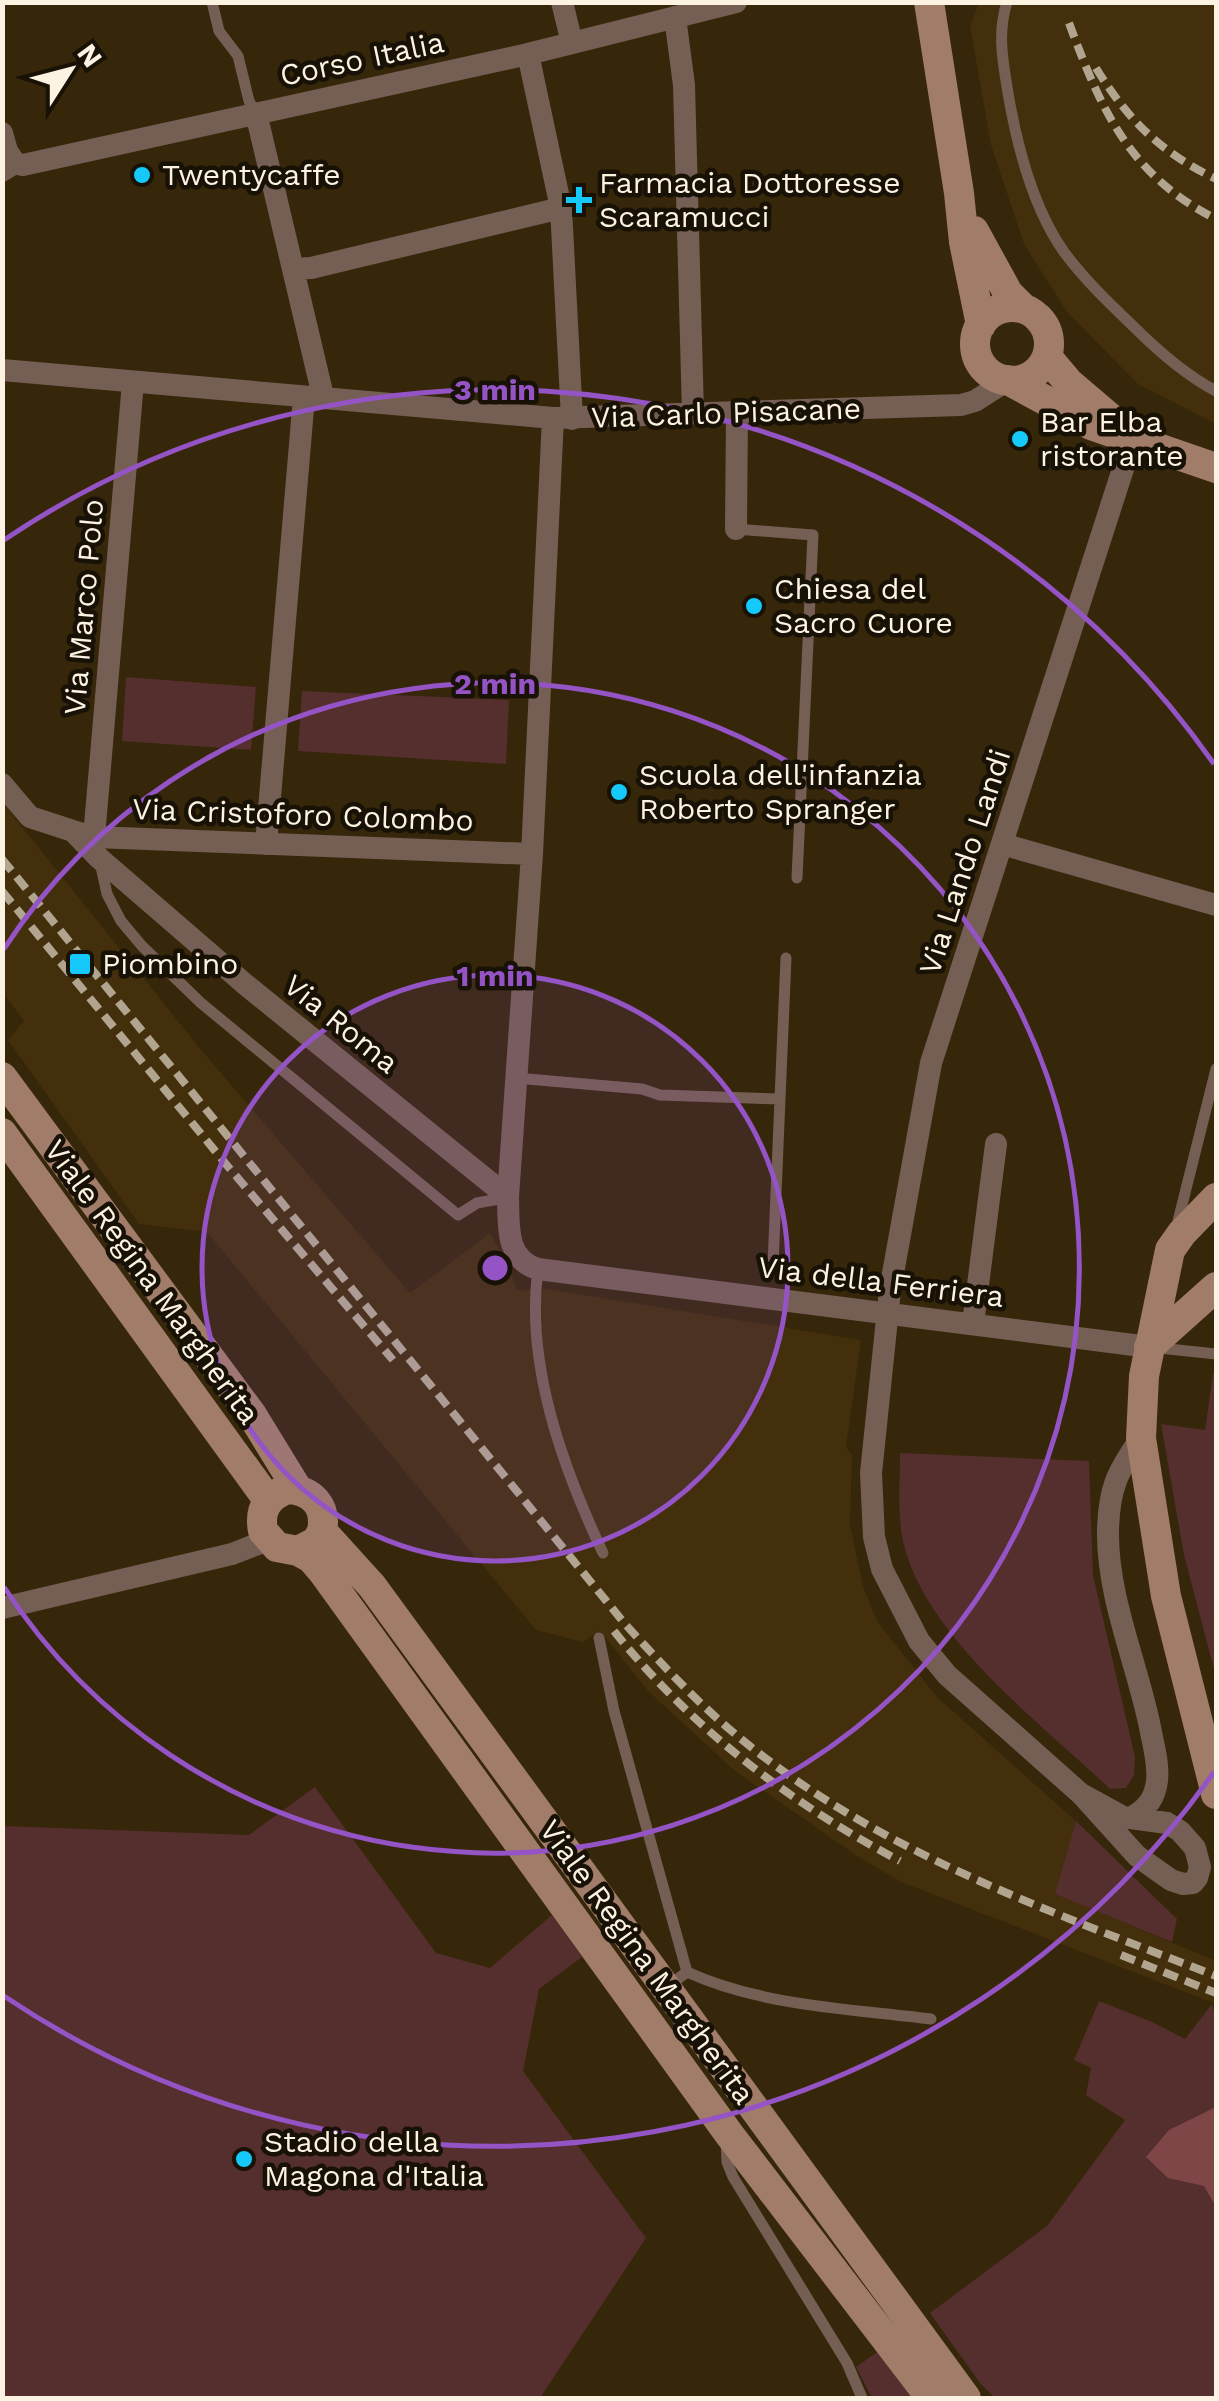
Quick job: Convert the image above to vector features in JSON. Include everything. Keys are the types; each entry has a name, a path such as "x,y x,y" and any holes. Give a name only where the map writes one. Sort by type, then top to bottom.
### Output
{"street":[{"path":"562,2 572,44"},
{"name":"Corso Italia","path":"9,167 528,54 736,2"},
{"path":"929,2 964,242 981,325 976,348 986,370 1092,425 1216,468"},
{"path":"675,17 684,86 693,413"},
{"path":"528,54 561,208 562,419 508,1197 509,1236 517,1258 538,1270"},
{"path":"256,113 293,269 314,396 266,844"},
{"path":"2,133 9,167"},
{"path":"959,193 988,262 1008,293 1042,322 1049,345 1047,357 1032,376 1008,380"},
{"path":"293,269 561,208"},
{"path":"981,325 999,310 1023,308"},
{"path":"1047,357 1069,384 1133,438"},
{"name":"Via Carlo Pisacane","path":"2,370 562,419 961,405 974,402 1008,380"},
{"name":"Via Marco Polo","path":"89,842 133,382"},
{"path":"736,529 737,412"},
{"name":"Via Lando Landi","path":"1081,1794 947,1675 919,1640 882,1569 874,1537 871,1473 890,1290 931,1063 1133,438"},
{"name":"Via Roma","path":"2,784 30,817 89,842 246,985 508,1197"},
{"name":"Via Cristoforo Colombo","path":"89,842 532,854"},
{"path":"1002,844 1216,905"},
{"name":"Viale Regina Margherita","path":"6,1089 252,1415 298,1490 308,1493 322,1510 322,1531 372,1586 676,1980 787,2153 966,2398"},
{"name":"Viale Regina Margherita","path":"2,1132 268,1500"},
{"path":"973,1324 996,1144"},
{"path":"1210,1212 1170,1250 1144,1376 1141,1438 1166,1596 1216,1794"},
{"name":"Via della Ferriera","path":"538,1270 1149,1347"},
{"path":"1149,1347 1216,1286"},
{"path":"1132,1817 1143,1812 1150,1802 1158,1769 1112,1578 1108,1534 1118,1471 1141,1438"},
{"path":"2,1608 232,1554 268,1540 261,1520 268,1500 287,1489 298,1490"},
{"path":"298,1552 316,1541 322,1531"},
{"name":"Viale Regina Margherita","path":"268,1540 277,1548 311,1558 323,1572 729,2134 931,2398"},
{"path":"1081,1794 1110,1811 1167,1823 1188,1838 1200,1867 1192,1883 1171,1880 1137,1856 1081,1794"},
{"path":"761,2174 787,2153"}],"lane":[{"path":"212,2 219,31 238,56 248,101 256,113"},
{"path":"1007,2 999,39 1012,114 1033,190 1063,250 1098,292 1144,336 1198,382 1216,391"},
{"path":"736,529 813,535 796,878"},
{"path":"89,842 107,894 122,921 201,1003 458,1215 477,1203 508,1197"},
{"path":"773,1265 786,958"},
{"path":"1170,1250 1216,1070"},
{"path":"516,1078 642,1088 660,1095 780,1099"},
{"path":"538,1270 534,1314 552,1420 565,1468 603,1553"},
{"name":"Via della Ferriera","path":"1149,1347 1216,1354"},
{"path":"599,1638 676,1980 704,1980 775,1998 931,2019"},
{"path":"729,2134 724,2147 733,2176 847,2363 862,2398"}],"shaded area":[{"path":"979,3 1216,3 1216,424 1138,384 1067,312 1024,244 991,145 970,26"},
{"path":"126,677 256,687 251,750 122,741"},
{"path":"302,691 509,700 506,764 298,751"},
{"path":"2,802 202,1051 410,1293 490,1233 509,1266 517,1291 547,1289 861,1340 846,1447 852,1455 850,1525 863,1586 877,1621 937,1697 1076,1821 1056,1894 1216,1961 1216,2004 901,1882 735,1771 648,1691 600,1631 583,1642 536,1630 207,1232 139,1224 8,1040 24,1021 3,993"},
{"path":"1213,1374 1216,1677 1184,1555 1161,1424 1205,1430"},
{"path":"900,1453 1089,1461 1093,1575 1135,1757 1134,1775 1126,1788 1110,1789 1017,1704 984,1672 930,1603 911,1567 901,1530"},
{"path":"315,1787 436,1953 490,1968 552,1915 582,1957 539,1989 523,2071 646,2238 540,2398 3,2398 3,1826 249,1835"},
{"path":"1076,1821 1177,1919 1172,1942 1055,1894"},
{"path":"1099,2001 1185,2039 1212,2004 1216,2017 1216,2398 995,2398 930,2313 1047,2226 1125,2120 1086,2095 1091,2068 1074,2060"},
{"path":"1216,2107 1216,2207 1204,2186 1168,2178 1146,2157 1169,2130"},
{"path":"880,2350 916,2398 872,2398 856,2367"}],"railway":[{"path":"1069,23 1093,84 1122,137 1161,182 1216,219"},
{"path":"1096,68 1147,133 1178,158 1216,179"},
{"path":"2,859 625,1624 714,1716 783,1771 900,1842 1024,1900 1216,1976"},
{"path":"2,891 393,1360"},
{"path":"614,1631 676,1700 745,1761 820,1814 900,1861"},
{"path":"1121,1955 1216,1993"}],"place":[{"name":"Twentycaffe","path":"142,175"},
{"name":"Farmacia Dottoresse Scaramucci","path":"579,200"},
{"name":"Bar Elba ristorante","path":"1020,439"},
{"name":"Chiesa del Sacro Cuore","path":"754,606"},
{"name":"Scuola dell'infanzia Roberto Spranger","path":"619,792"},
{"name":"Piombino","path":"80,964"},
{"name":"Stadio della Magona d'Italia","path":"244,2159"}]}
